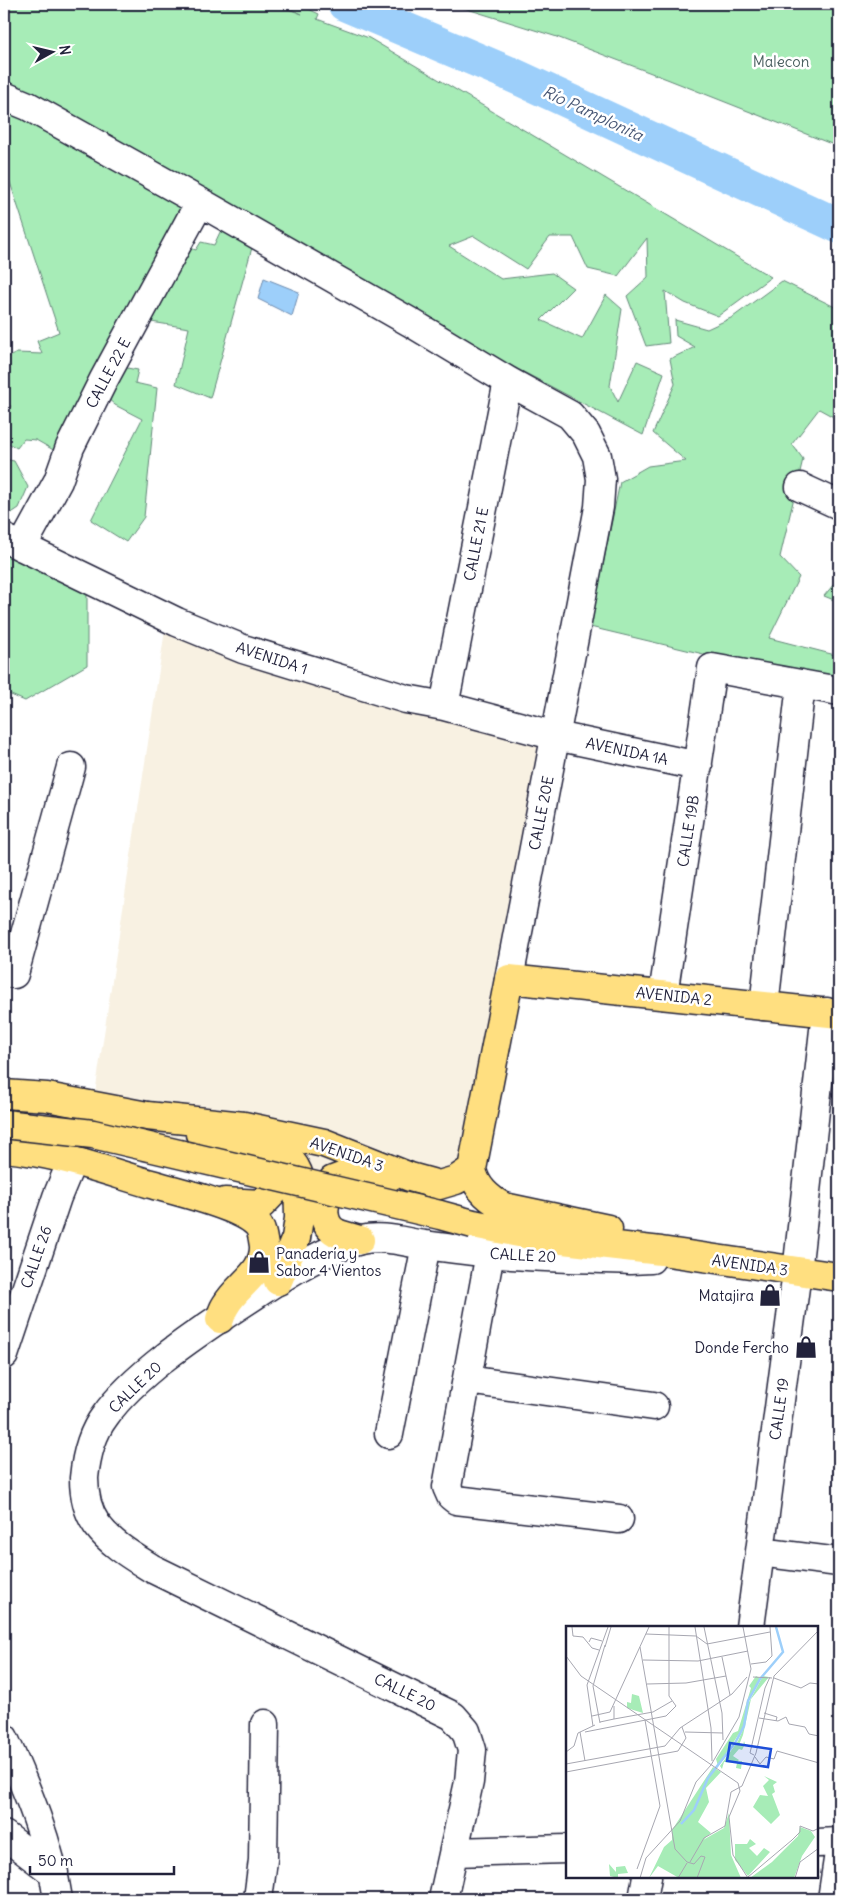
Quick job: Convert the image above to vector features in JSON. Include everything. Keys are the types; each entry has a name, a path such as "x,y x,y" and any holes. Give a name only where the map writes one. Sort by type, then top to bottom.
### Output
{"main road":[{"name":"AVENIDA 2","path":"509,979 833,1013"},
{"name":"CALLE 20E","path":"472,1169 509,979"},
{"name":"AVENIDA 3","path":"4,1094 47,1098 147,1116 244,1126 324,1143 410,1177 440,1185 456,1180 472,1169 484,1192 504,1208 621,1232 661,1251"},
{"path":"147,1116 225,1142 270,1152 290,1160 295,1166 298,1173 300,1198 299,1218 296,1238 278,1281"},
{"name":"AVENIDA 3","path":"4,1124 93,1134 440,1214 473,1224 545,1238 661,1251 839,1277"},
{"path":"4,1148 72,1161 215,1202 249,1218 258,1225 264,1243 264,1253 260,1264 226,1304 220,1319"},
{"path":"215,1202 262,1204 279,1186 284,1176 280,1162 270,1152"},
{"path":"360,1240 336,1232 328,1225 324,1211 325,1197 333,1180 349,1174 410,1177"}],"street":[{"name":"CALLE 20E","path":"4,96 28,106 402,317 508,381 570,415 586,434 597,456 601,479 599,507 509,979"},
{"name":"CALLE 22 E","path":"13,543 58,481 70,447 102,380 200,202"},
{"name":"CALLE 21 E","path":"444,706 508,381"},
{"path":"800,486 839,505"},
{"name":"AVENIDA 1","path":"13,543 177,622 243,649 406,699 444,706 556,736"},
{"name":"CALLE 19B","path":"663,995 712,668 801,684"},
{"path":"764,1006 801,684 839,691"},
{"name":"AVENIDA 1A","path":"556,736 698,766"},
{"path":"4,971 14,974 71,767"},
{"name":"CALLE 19","path":"750,1626 833,1013"},
{"name":"CALLE 26","path":"4,1355 57,1197 72,1161"},
{"name":"CALLE 20","path":"444,1899 469,1782 472,1750 466,1731 453,1716 151,1568 120,1548 98,1526 86,1501 84,1485 85,1465 96,1433 104,1417 118,1400 148,1372 220,1319 278,1281 331,1251 360,1240 388,1238 490,1254 630,1260 693,1256"},
{"path":"389,1434 426,1245"},
{"path":"490,1254 447,1486 451,1496 456,1500 619,1519"},
{"path":"466,1380 654,1406"},
{"path":"760,1552 839,1562"},
{"path":"258,1899 263,1860 265,1724"},
{"path":"4,1738 23,1779 56,1886"},
{"path":"4,1835 56,1886"},
{"path":"818,1843 839,1842"},
{"path":"454,1852 566,1849"},
{"path":"832,1899 839,1853"},
{"path":"643,1899 647,1878"}],"shaded area":[{"path":"165,630 547,745 458,1196 399,1198 88,1140"}],"green space":[{"path":"4,4 274,4 302,14 280,4 298,4 319,14 317,19 369,38 771,277 718,316 685,303 665,291 669,343 646,346 627,296 648,277 647,238 618,276 588,269 573,237 550,237 526,269 474,236 449,246 501,279 552,273 573,288 541,320 582,339 606,295 622,309 610,386 618,402 637,361 664,373 643,435 457,337 4,85"},
{"name":"Malecon","path":"451,4 839,4 839,147 554,36"},
{"path":"4,109 188,202 57,452 36,440 24,439 17,448 4,441 4,415 11,406 4,402 4,359 17,353 42,354 37,341 59,332 4,164"},
{"path":"202,207 253,244 210,398 176,384 189,328 151,322 127,368 138,370 135,383 157,388 144,517 126,542 91,520 142,419 115,405 107,398 182,245 196,250 201,242 214,245 221,230 197,218"},
{"path":"782,281 839,309 839,420 819,409 792,444 803,459 780,557 799,577 769,638 839,656 839,685 590,627 620,482 648,466 686,461 653,433 675,384 670,359 695,347 676,336 675,320 707,329 733,317"},
{"path":"4,459 14,461 28,487 19,508 4,518"},
{"path":"4,543 87,592 87,665 25,701 4,692"},
{"path":"839,578 839,602 824,596"}],"water":[{"path":"264,278 299,292 292,316 258,299"}],"waterway":[{"name":"Río Pamplonita","path":"345,4 508,73 839,226"}],"place":[{"name":"Panadería y Sabor 4 Vientos","path":"259,1262"},
{"name":"Matajira","path":"770,1295"},
{"name":"Donde Fercho","path":"806,1347"}]}
